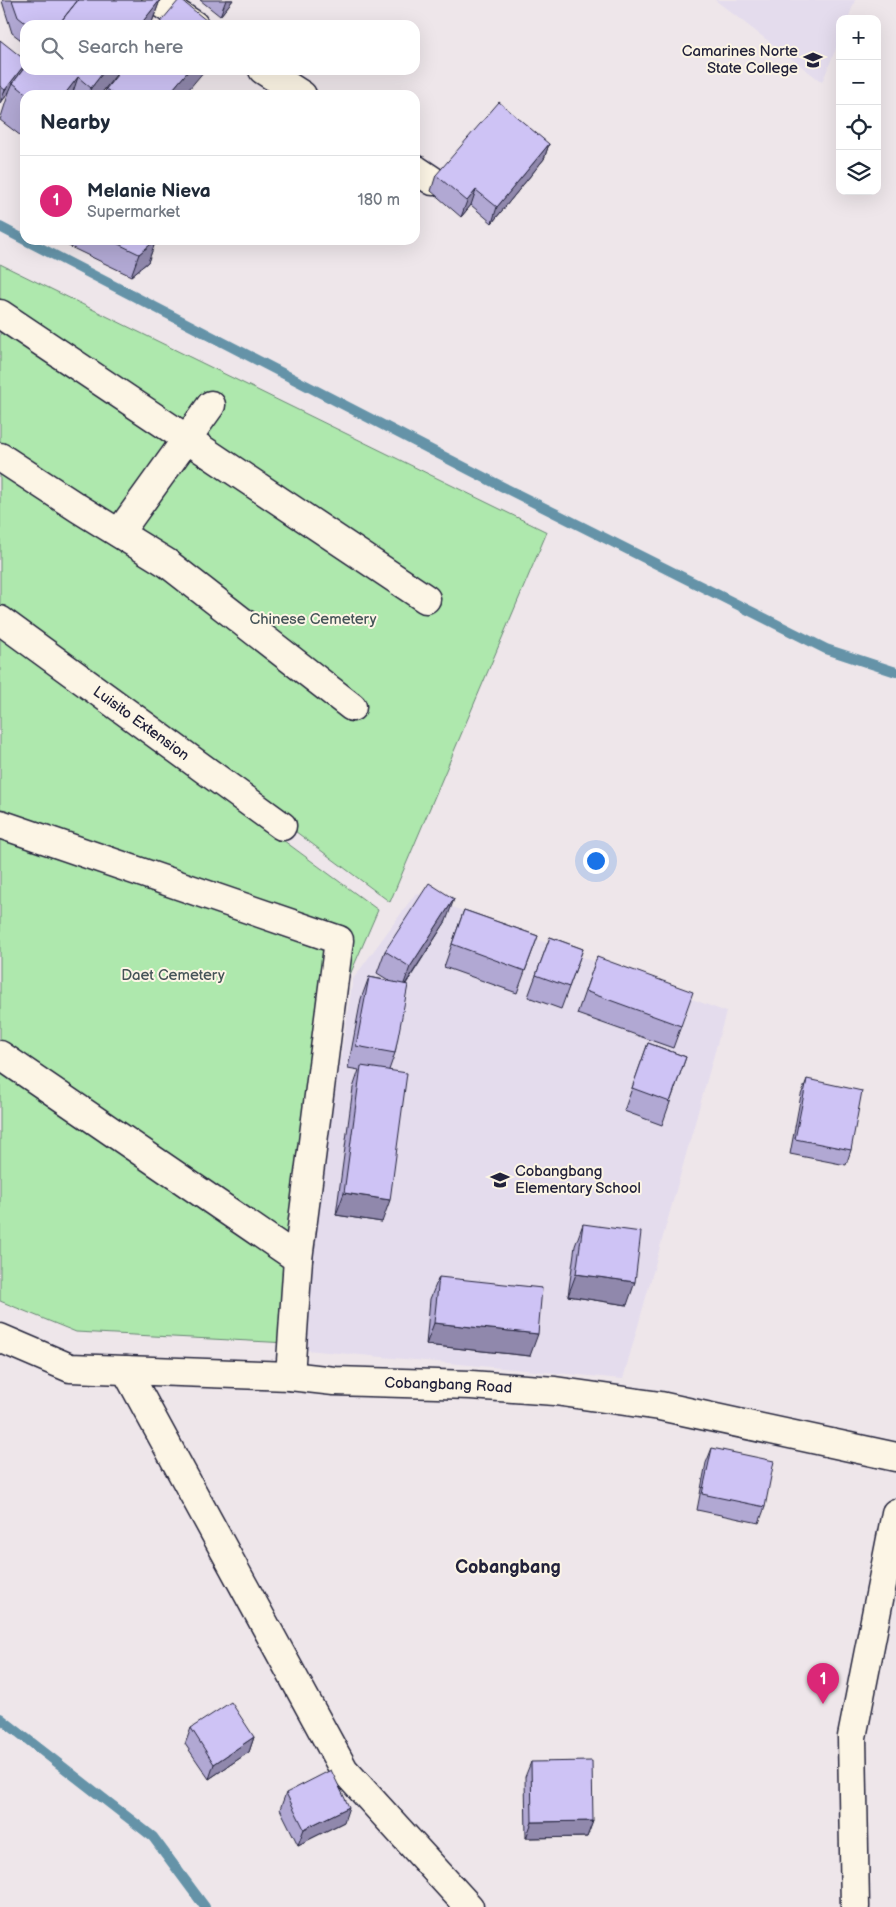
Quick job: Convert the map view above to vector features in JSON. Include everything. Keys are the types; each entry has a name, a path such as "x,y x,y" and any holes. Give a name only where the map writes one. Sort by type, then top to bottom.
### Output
{"street":[{"path":"156,0 186,20"},
{"path":"271,75 294,90"},
{"path":"0,314 426,599"},
{"path":"119,533 211,405"},
{"path":"0,457 167,563 352,707"},
{"name":"Luisito Extension","path":"0,620 282,826"},
{"path":"0,824 339,940 298,1259 290,1376"},
{"path":"0,1055 298,1259"},
{"name":"Cobangbang Road","path":"0,1338 70,1368 290,1376 334,1381 471,1385 555,1391 609,1398 660,1406 896,1457"},
{"path":"126,1370 344,1770 469,1907"},
{"path":"855,1907 852,1737 896,1512"}],"shaded area":[{"name":"Camarines Norte State College","path":"715,0 855,0 849,15 836,15 836,49 822,82"},
{"name":"Cobangbang Elementary School","path":"416,893 726,1012 623,1379 295,1349 353,979"}],"green space":[{"name":"Chinese Cemetery","path":"0,264 547,532 390,902 0,611"},
{"name":"Daet Cemetery","path":"0,632 378,910 349,977 288,1343 76,1332 0,1301"}],"building":[{"path":"12,0 78,0 62,20 22,20 18,17"},
{"path":"78,0 160,0 144,20 62,20"},
{"path":"181,0 206,20 162,20"},
{"path":"0,40 20,56 20,70 5,90 0,86"},
{"path":"20,74 101,75 91,88 78,77 68,90 22,90 13,83"},
{"path":"117,75 185,75 172,90 106,89"},
{"path":"499,102 549,144 497,207 476,190 467,201 436,175"},
{"path":"120,245 150,245 139,254"},
{"path":"429,883 454,899 410,967 385,951"},
{"path":"464,910 538,936 525,971 452,944"},
{"path":"550,937 583,949 569,987 536,975"},
{"path":"597,957 693,992 681,1026 585,991"},
{"path":"369,977 408,985 395,1053 356,1046"},
{"path":"648,1043 686,1057 670,1102 632,1088"},
{"path":"361,1066 407,1073 390,1200 344,1193"},
{"path":"807,1079 862,1091 851,1150 795,1139"},
{"path":"583,1224 641,1232 635,1282 576,1274"},
{"path":"439,1277 542,1288 538,1334 434,1323"},
{"path":"712,1448 774,1461 765,1507 702,1494"},
{"path":"231,1702 254,1737 214,1764 191,1728"},
{"path":"592,1761 593,1821 532,1822 531,1762"},
{"path":"331,1770 349,1807 304,1829 286,1793"}],"waterway":[{"path":"0,227 20,237"},
{"path":"35,245 495,483 826,649 896,672"},
{"path":"0,1718 153,1837 205,1907"}],"place":[{"name":"Camarines Norte State College","path":"813,60"},
{"name":"Cobangbang Elementary School","path":"500,1180"},
{"name":"Melanie Nieva","path":"823,1704"}],"district":[{"name":"Cobangbang","path":"508,1567"}]}
